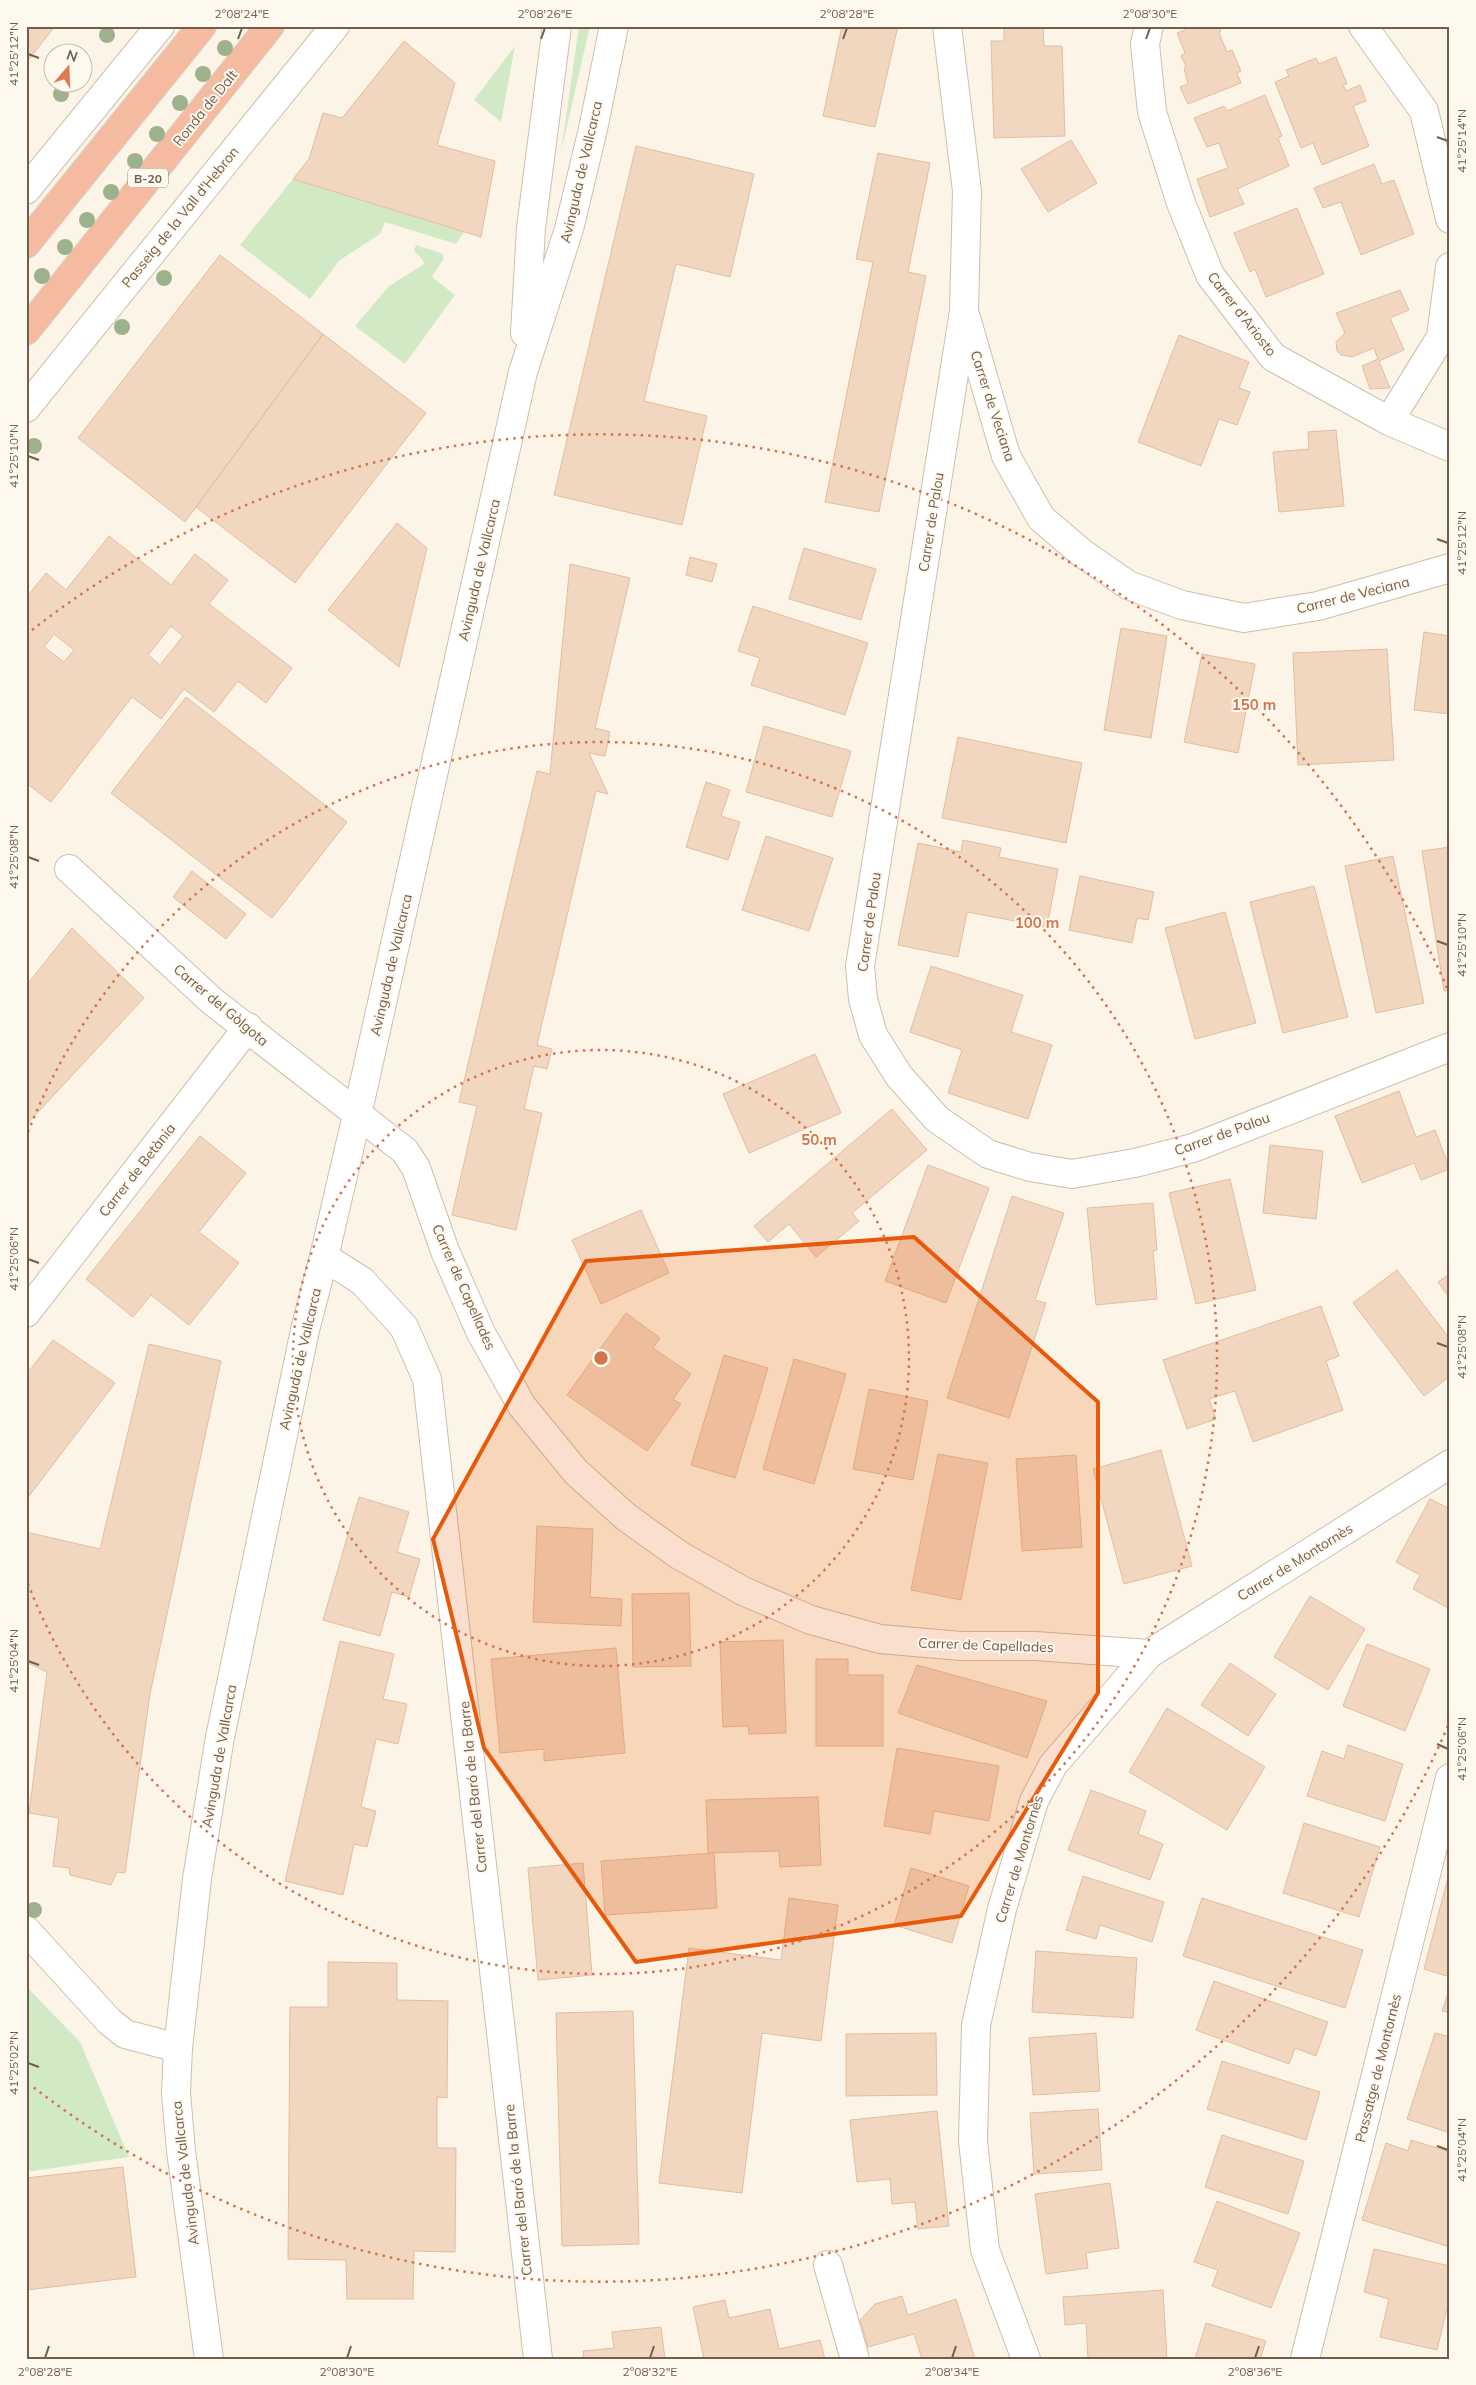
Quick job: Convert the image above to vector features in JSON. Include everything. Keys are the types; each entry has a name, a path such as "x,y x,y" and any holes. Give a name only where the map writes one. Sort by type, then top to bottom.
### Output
{"highway":[{"path":"26,244 202,26"},
{"name":"Ronda de Dalt","path":"26,330 270,26"}],"street":[{"path":"26,190 160,26"},
{"name":"Passeig de la Vall d'Hebron","path":"26,408 335,26"},
{"name":"Avinguda de Vallcarca","path":"523,372 532,228 545,110 557,26"},
{"name":"Avinguda de Vallcarca","path":"209,2359 181,2151 176,2093 178,2048 197,1878 220,1737 305,1330 357,1115 523,372 569,229 614,26"},
{"name":"Carrer de Veciana","path":"947,26 967,191 964,311 1006,456 1042,518 1082,553 1128,585 1182,605 1244,618 1318,606 1450,568"},
{"name":"Carrer d'Ariosto","path":"1149,26 1145,44 1152,112 1181,203 1210,275 1273,357 1389,421 1450,447"},
{"path":"1363,26 1424,111 1450,219"},
{"path":"1389,421 1441,337 1450,266"},
{"name":"Carrer de Palou","path":"964,311 860,966 863,999 873,1035 899,1076 937,1119 988,1154 1030,1167 1072,1174 1135,1163 1193,1148 1450,1046"},
{"name":"Carrer del Gòlgota","path":"69,869 212,1001 248,1027 357,1115"},
{"name":"Carrer de Betània","path":"26,1313 248,1027"},
{"name":"Carrer de Capellades","path":"357,1115 405,1151 416,1168 445,1252 477,1324 522,1406 576,1472 626,1517 680,1555 743,1591 810,1620 880,1639 961,1646 1035,1646 1149,1654"},
{"name":"Carrer del Baró de la Barre","path":"324,1257 362,1281 404,1327 427,1379 538,2359"},
{"name":"Carrer de Montornès","path":"1026,2359 985,2250 972,2141 976,2025 1002,1909 1034,1801 1053,1765 1149,1654 1450,1464"},
{"name":"Passatge de Montornès","path":"1305,2359 1450,1778"},
{"path":"26,1930 110,2021 125,2034 178,2048"},
{"path":"828,2265 855,2359"}],"highlighted area":[{"path":"914,1237 1098,1402 1098,1693 961,1916 636,1962 484,1748 433,1539 586,1261"}],"green space":[{"path":"579,26 590,26 561,152"},
{"path":"515,46 501,122 474,100"},
{"path":"293,179 464,232 456,244 385,222 380,234 340,260 310,299 240,245"},
{"path":"416,245 441,253 444,258 432,277 455,295 405,364 355,326 389,286 424,264 414,251"},
{"path":"26,1986 80,2042 129,2157 26,2172"}],"building":[{"path":"26,26 55,26 42,42 26,63"},
{"path":"842,26 898,26 875,127 823,116"},
{"path":"1004,26 1043,26 1044,46 1062,46 1065,136 994,138 991,41 1004,41"},
{"path":"1219,26 1221,31 1219,33 1227,52 1232,50 1241,71 1237,73 1241,83 1188,104 1180,87 1188,84 1184,68 1186,66 1181,56 1185,53 1177,33 1185,30 1184,27"},
{"path":"404,41 455,83 437,145 495,161 481,237 293,179 309,159 323,113 342,118"},
{"path":"1336,57 1347,84 1343,85 1346,91 1360,85 1366,101 1353,106 1369,146 1322,165 1313,143 1301,148 1275,82 1289,76 1286,70 1316,58 1319,64"},
{"path":"1265,95 1282,136 1278,138 1289,166 1237,189 1244,204 1210,217 1197,179 1228,168 1219,143 1207,147 1194,118 1224,106 1227,111"},
{"path":"1071,140 1097,183 1048,212 1021,169"},
{"path":"636,146 754,174 730,277 676,264 644,401 707,416 682,525 554,495"},
{"path":"878,153 930,163 908,272 926,276 879,512 825,502 873,262 856,259"},
{"path":"1374,164 1382,184 1394,180 1414,234 1361,255 1341,202 1323,208 1314,188"},
{"path":"1297,208 1324,274 1266,297 1255,269 1250,272 1234,233"},
{"path":"220,255 323,334 185,522 78,438"},
{"path":"1400,290 1409,310 1390,318 1404,350 1379,361 1390,388 1370,389 1362,366 1378,359 1374,348 1352,357 1341,355 1337,351 1336,342 1345,333 1336,313"},
{"path":"323,334 426,413 295,583 196,507"},
{"path":"1179,335 1249,362 1239,388 1250,392 1237,425 1219,419 1201,466 1138,442"},
{"path":"1336,430 1344,506 1279,512 1273,452 1309,449 1308,432"},
{"path":"397,523 427,548 399,667 328,610"},
{"path":"109,536 171,585 195,554 228,580 209,604 292,668 266,703 238,681 214,712 184,689 161,719 132,697 51,802 26,783 26,598 46,573 66,590","holes":["171,626 183,636 160,665 148,655","54,634 74,650 64,662 44,647"]},
{"path":"804,548 876,569 861,620 789,599"},
{"path":"690,557 717,564 712,582 686,575"},
{"path":"570,564 630,578 595,728 610,732 605,756 589,753 608,794 596,791 537,1045 552,1049 547,1069 534,1066 524,1109 542,1113 516,1230 452,1215 477,1106 459,1102 537,771 550,774"},
{"path":"753,606 868,643 845,715 751,685 760,658 738,651"},
{"path":"1121,628 1167,636 1151,738 1104,730"},
{"path":"1424,632 1449,636 1450,634 1450,714 1414,710"},
{"path":"1387,649 1394,760 1298,765 1293,653"},
{"path":"1202,654 1255,664 1238,753 1184,742"},
{"path":"186,697 347,822 272,918 111,793"},
{"path":"764,726 851,751 832,817 746,792"},
{"path":"958,737 1082,763 1066,843 942,818"},
{"path":"706,782 730,790 721,816 740,822 728,860 686,847"},
{"path":"766,836 833,858 809,931 742,910"},
{"path":"963,840 1001,848 999,857 1058,869 1047,927 967,912 958,957 898,945 918,843 961,852"},
{"path":"1450,847 1450,990 1444,991 1422,851"},
{"path":"1393,856 1424,1003 1376,1013 1345,866"},
{"path":"192,871 246,914 226,939 173,897"},
{"path":"1080,876 1154,892 1148,920 1137,918 1132,943 1069,930"},
{"path":"1314,886 1348,1017 1283,1033 1250,902"},
{"path":"1225,912 1256,1023 1195,1039 1165,928"},
{"path":"72,928 144,998 26,1125 26,986"},
{"path":"931,966 1023,995 1011,1032 1052,1045 1028,1119 948,1093 962,1050 910,1032"},
{"path":"815,1054 841,1113 749,1153 723,1094"},
{"path":"1399,1091 1416,1137 1435,1130 1450,1169 1421,1180 1414,1163 1362,1183 1335,1116"},
{"path":"892,1109 927,1150 852,1213 859,1221 816,1257 789,1224 768,1242 754,1226"},
{"path":"200,1136 246,1173 199,1232 239,1263 189,1325 151,1295 133,1317 86,1279"},
{"path":"1270,1145 1323,1151 1316,1219 1263,1213"},
{"path":"928,1165 989,1188 946,1303 885,1281"},
{"path":"1230,1179 1256,1290 1196,1304 1169,1193"},
{"path":"1012,1196 1064,1213 1035,1300 1046,1303 1009,1418 947,1398"},
{"path":"1153,1203 1157,1250 1153,1251 1157,1299 1096,1305 1087,1208"},
{"path":"641,1210 669,1273 601,1304 572,1240"},
{"path":"1397,1270 1450,1339 1450,1376 1424,1396 1353,1303"},
{"path":"1450,1274 1450,1299 1438,1282"},
{"path":"1321,1306 1339,1356 1326,1361 1343,1410 1253,1442 1235,1391 1209,1399 1216,1419 1187,1429 1163,1360"},
{"path":"626,1313 660,1338 653,1348 691,1374 673,1399 681,1404 647,1451 567,1395"},
{"path":"53,1340 115,1383 26,1500 26,1375"},
{"path":"149,1344 221,1361 150,1694 125,1873 117,1872 111,1885 70,1875 69,1868 53,1866 59,1818 29,1813 47,1672 26,1662 26,1532 100,1549"},
{"path":"724,1355 768,1368 735,1478 691,1465"},
{"path":"794,1359 846,1374 814,1484 763,1469"},
{"path":"869,1389 928,1401 913,1480 853,1469"},
{"path":"1161,1450 1192,1566 1124,1584 1093,1469"},
{"path":"938,1454 988,1463 961,1600 911,1590"},
{"path":"1076,1455 1082,1547 1022,1551 1016,1459"},
{"path":"359,1497 409,1512 397,1552 420,1559 409,1597 392,1592 380,1636 323,1620"},
{"path":"1430,1499 1450,1509 1448,1608 1413,1589 1420,1575 1396,1562"},
{"path":"537,1526 593,1529 590,1597 622,1599 621,1626 533,1622"},
{"path":"689,1593 691,1666 633,1667 632,1594"},
{"path":"1310,1596 1365,1629 1328,1690 1274,1657"},
{"path":"783,1640 786,1733 749,1734 748,1726 723,1727 720,1642"},
{"path":"340,1641 394,1654 383,1699 407,1704 398,1744 376,1739 361,1807 376,1811 367,1847 354,1844 343,1895 285,1881"},
{"path":"1367,1644 1430,1669 1405,1731 1343,1706"},
{"path":"616,1648 625,1753 544,1761 544,1749 500,1753 491,1659"},
{"path":"816,1659 848,1659 848,1675 883,1675 883,1746 816,1746"},
{"path":"1230,1663 1276,1694 1248,1736 1201,1705"},
{"path":"917,1665 1047,1701 1027,1758 898,1713"},
{"path":"1167,1708 1265,1767 1227,1830 1129,1772"},
{"path":"1348,1745 1403,1764 1385,1821 1307,1796 1322,1751 1344,1759"},
{"path":"897,1748 999,1766 989,1821 934,1811 930,1834 884,1826"},
{"path":"1091,1790 1146,1811 1138,1834 1163,1844 1150,1880 1068,1850"},
{"path":"818,1797 821,1865 780,1867 779,1851 708,1853 706,1800"},
{"path":"1304,1823 1380,1847 1359,1917 1283,1893"},
{"path":"714,1853 717,1908 605,1915 601,1861"},
{"path":"583,1863 592,1975 538,1980 528,1868"},
{"path":"911,1868 969,1886 952,1943 894,1925"},
{"path":"1450,1870 1450,1977 1424,1969"},
{"path":"1083,1876 1164,1902 1152,1942 1100,1925 1096,1939 1066,1930"},
{"path":"789,1898 838,1905 821,2041 762,2033 742,2193 659,2183 689,1948 781,1960"},
{"path":"1202,1898 1363,1950 1345,2008 1183,1956"},
{"path":"1036,1951 1137,1958 1133,2018 1032,2012"},
{"path":"328,1962 397,1963 397,2000 448,2001 447,2098 437,2097 437,2148 456,2148 455,2252 414,2251 413,2299 347,2299 346,2260 288,2259 290,2007 328,2007"},
{"path":"1214,1981 1328,2022 1316,2056 1295,2048 1289,2064 1196,2030"},
{"path":"1450,1988 1450,2013 1442,2011"},
{"path":"633,2011 639,2244 562,2246 556,2013"},
{"path":"936,2033 937,2095 846,2096 846,2034"},
{"path":"1096,2033 1100,2091 1033,2095 1029,2038"},
{"path":"1435,2033 1450,2037 1450,2133 1407,2119"},
{"path":"1222,2061 1320,2092 1306,2140 1207,2109"},
{"path":"1098,2109 1102,2170 1034,2174 1030,2113"},
{"path":"937,2111 949,2226 918,2229 915,2202 892,2204 890,2179 857,2182 850,2120"},
{"path":"1222,2135 1304,2161 1288,2214 1205,2187"},
{"path":"1411,2140 1450,2152 1450,2247 1362,2220 1386,2143 1408,2151"},
{"path":"123,2167 136,2277 26,2290 26,2178"},
{"path":"1110,2183 1119,2248 1086,2253 1088,2268 1046,2274 1035,2194"},
{"path":"1217,2201 1300,2233 1271,2308 1212,2286 1218,2270 1194,2262"},
{"path":"1374,2249 1450,2266 1450,2296 1437,2350 1380,2337 1389,2299 1364,2292"},
{"path":"1163,2290 1167,2359 1088,2359 1086,2323 1065,2325 1063,2297"},
{"path":"902,2296 908,2315 956,2299 975,2359 922,2359 914,2334 868,2347 860,2320 875,2304"},
{"path":"725,2300 729,2318 770,2309 779,2349 820,2340 825,2359 704,2359 693,2307"},
{"path":"1206,2323 1266,2341 1260,2359 1195,2359"},
{"path":"661,2327 665,2359 584,2359 583,2351 614,2348 612,2332"}]}
